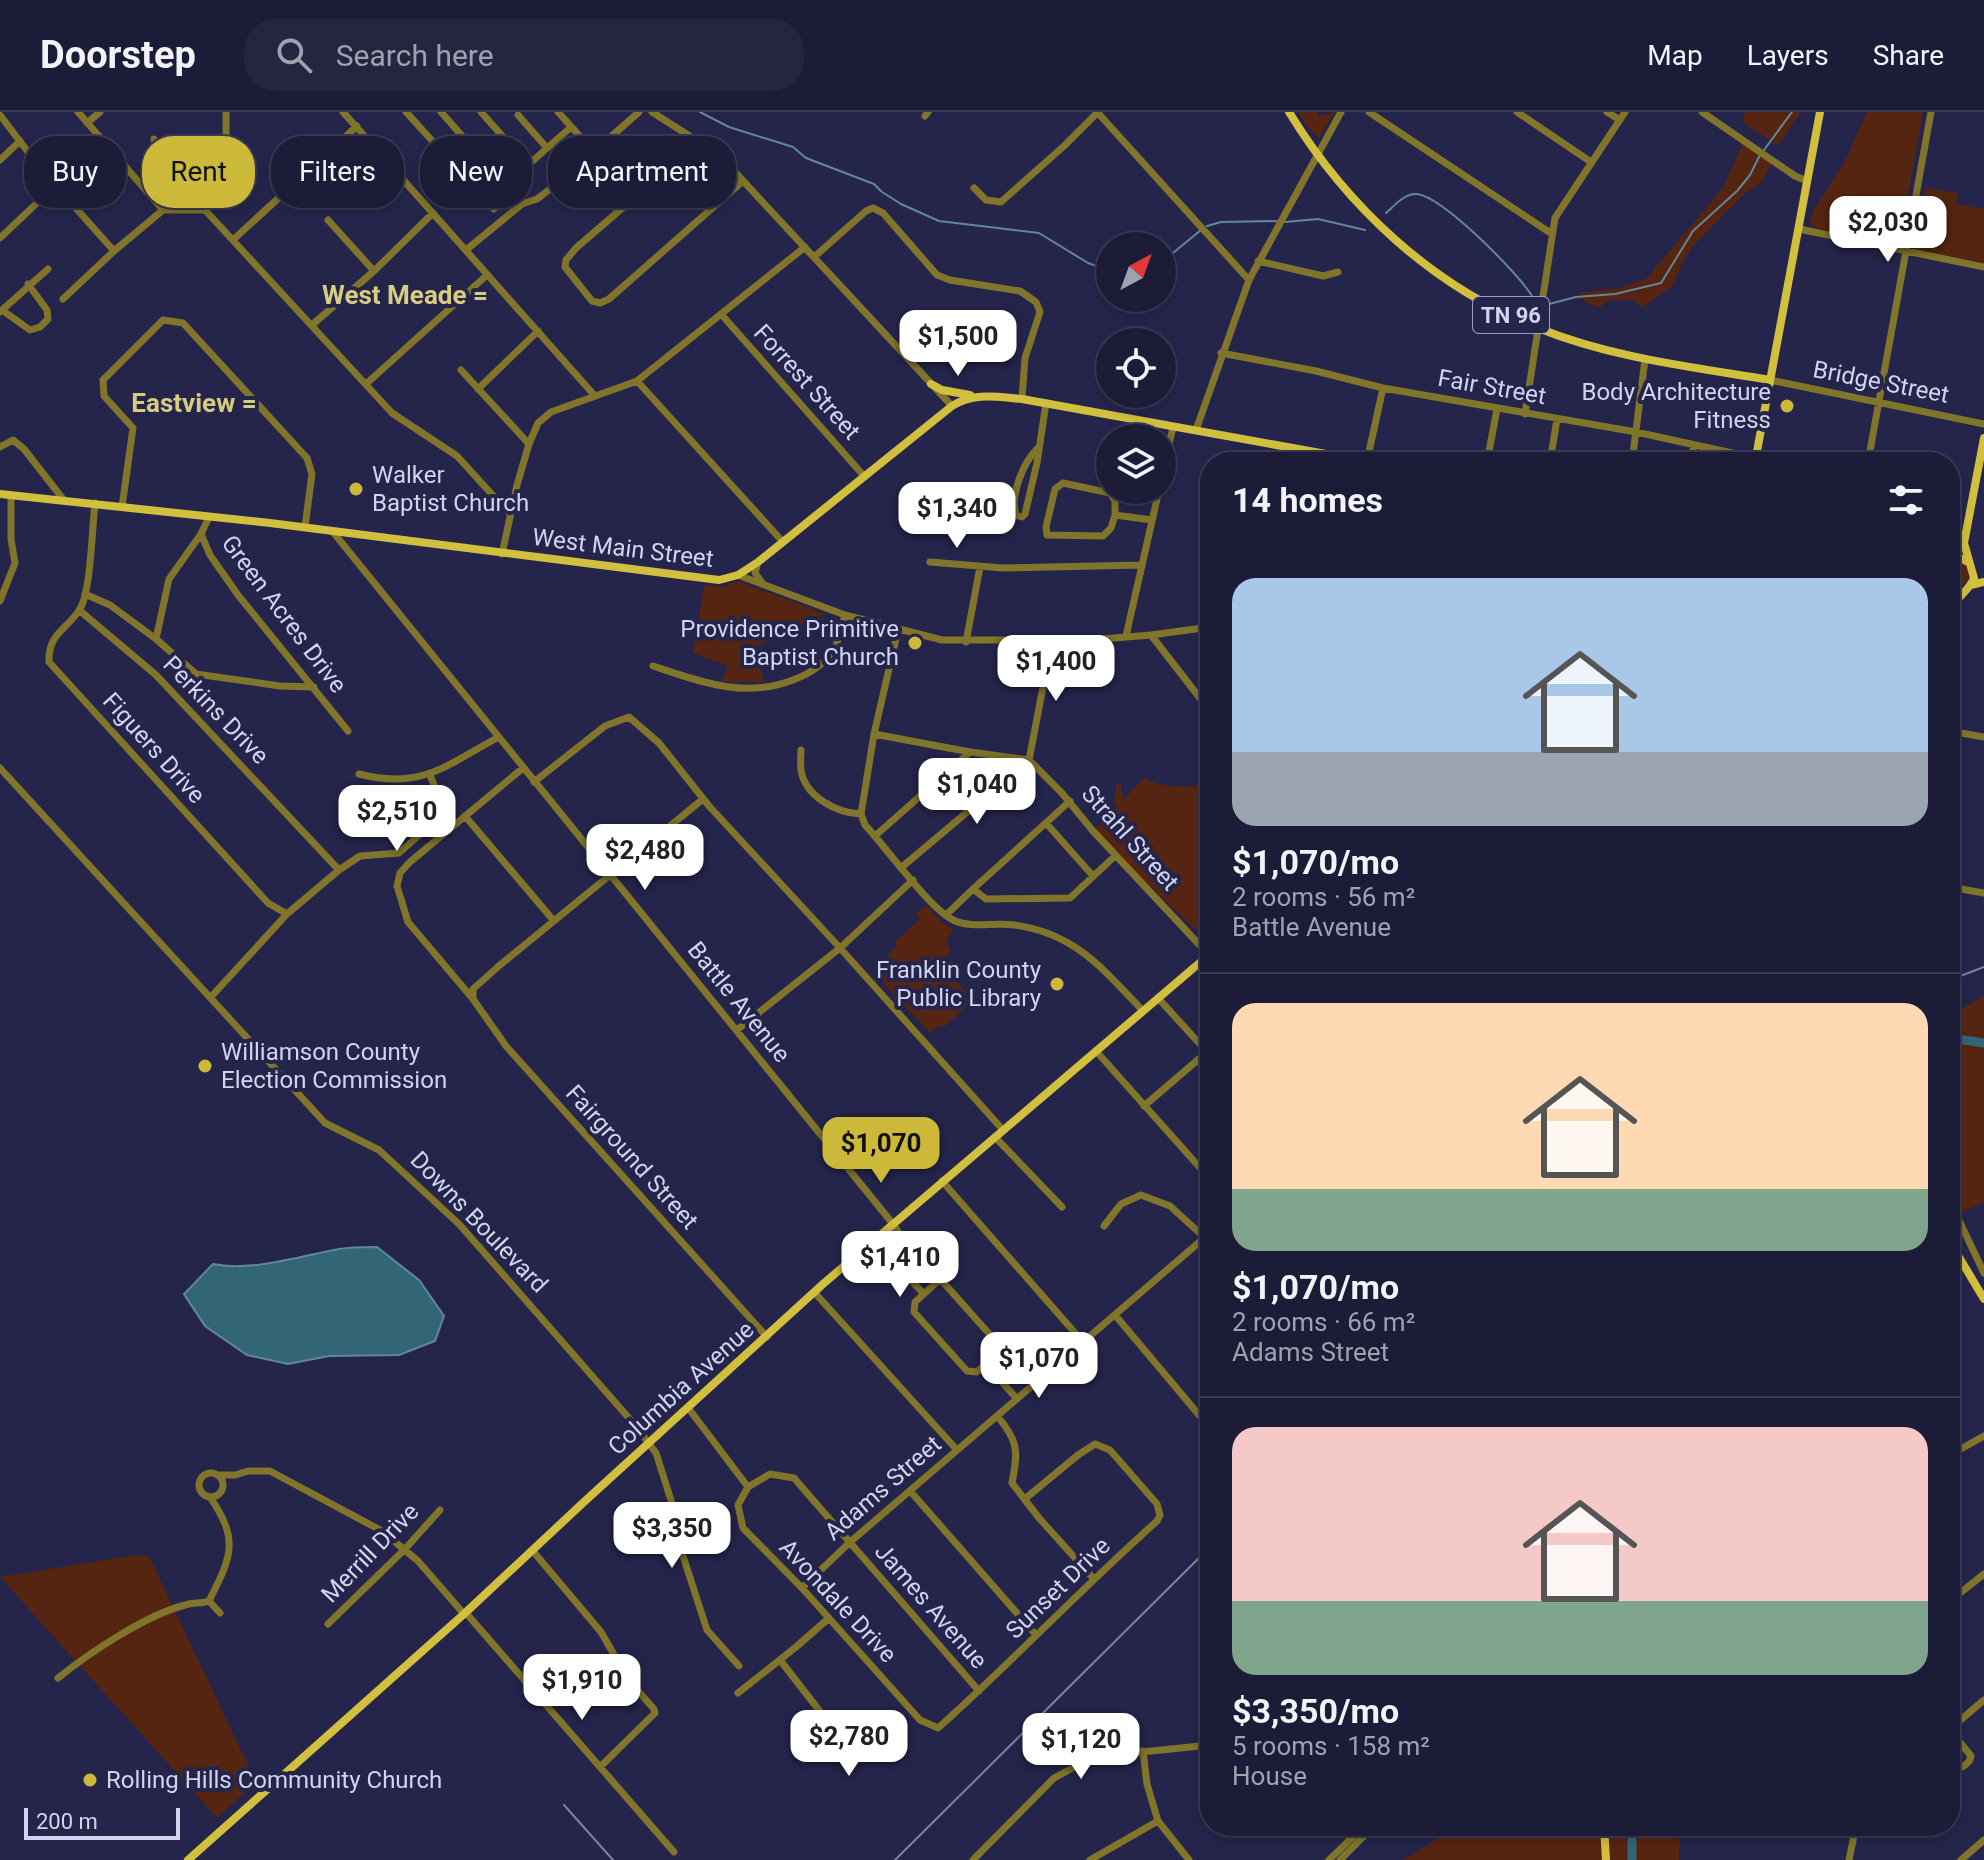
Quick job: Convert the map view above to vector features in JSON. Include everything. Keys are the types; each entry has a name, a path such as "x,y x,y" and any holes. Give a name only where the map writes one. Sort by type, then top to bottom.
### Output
{"main road":[{"name":"TN 96","path":"1289,112 1336,180 1372,219 1404,247 1469,294 1538,328 1645,359 1770,380"},
{"path":"1756,452 1820,112"},
{"path":"931,384 954,394 979,395"},
{"name":"West Main Street","path":"0,494 305,527 719,580 738,575 758,562 960,401 979,395 1022,399 1157,424"},
{"name":"West Main Street","path":"1176,427 1315,452"},
{"path":"1960,596 1967,588 1971,566 1964,543 1984,438"},
{"path":"1960,548 1964,543"},
{"path":"1960,558 1984,580 1960,589"},
{"name":"Columbia Avenue","path":"188,1860 465,1613 815,1293 1200,963"},
{"path":"1960,1259 1984,1299"},
{"path":"1605,1836 1606,1860"}],"street":[{"path":"78,112 163,210"},
{"path":"87,123 100,112"},
{"path":"226,112 226,136"},
{"path":"343,112 595,396"},
{"path":"406,112 428,136"},
{"path":"456,112 444,116 462,136"},
{"path":"481,112 502,136"},
{"path":"558,112 579,136"},
{"path":"612,136 639,112"},
{"path":"974,188 986,200 1001,202 1097,112 1249,280"},
{"path":"1196,430 1249,280 1341,112"},
{"path":"1369,112 1552,234"},
{"path":"1517,112 1591,162"},
{"path":"1607,112 1620,120"},
{"path":"1525,414 1558,211 1625,112"},
{"path":"1702,112 1795,176 1807,181"},
{"path":"1870,452 1931,112"},
{"path":"657,113 690,136"},
{"path":"0,115 24,146"},
{"path":"518,115 547,148"},
{"path":"234,239 357,126"},
{"path":"532,161 571,127"},
{"path":"0,160 20,141"},
{"path":"736,174 952,406"},
{"path":"736,187 743,181"},
{"path":"0,238 32,208"},
{"path":"76,208 114,251"},
{"path":"466,250 517,208"},
{"path":"622,208 566,260 565,267 592,301 600,303 609,299 712,208"},
{"path":"814,257 873,208 883,213 937,275 1030,295 1040,312 1025,358 1022,399"},
{"path":"63,299 163,210 205,210 392,413 457,456 509,513"},
{"path":"312,325 374,271 433,213"},
{"path":"328,220 374,271"},
{"path":"1799,229 1984,267"},
{"path":"502,554 509,513 538,423 551,412 637,381 805,247"},
{"path":"1258,261 1323,276 1338,272"},
{"path":"28,284 49,314 44,325 30,330 1,311 28,284 48,269"},
{"path":"366,384 487,275"},
{"name":"Forrest Street","path":"721,314 864,476"},
{"path":"122,507 133,428 104,396 103,380 163,320 183,323 307,458 312,474 305,527"},
{"path":"478,389 538,331"},
{"name":"Fair Street","path":"1221,353 1316,371 1383,388 1636,432 1722,452"},
{"path":"1633,452 1645,359"},
{"path":"461,370 529,444"},
{"name":"Bridge Street","path":"1770,380 1984,424"},
{"path":"637,381 783,542"},
{"path":"1371,452 1383,388"},
{"path":"1037,449 1025,463 1015,499 1016,515 1022,517 1025,514 1046,403"},
{"path":"1489,452 1497,409"},
{"path":"1552,452 1557,419"},
{"path":"0,447 13,440 24,449 63,499"},
{"path":"1693,452 1694,445"},
{"path":"1063,483 1110,493 1115,501 1115,515 1111,528 1103,536 1047,535 1055,489 1063,483"},
{"path":"0,601 15,563 11,539 11,495"},
{"name":"Figuers Drive","path":"95,503 85,594 79,610 59,631 49,651 49,662 268,903 287,914"},
{"path":"1126,636 1156,504"},
{"path":"1115,515 1152,520"},
{"name":"Green Acres Drive","path":"209,517 201,534 210,555 238,595 348,731"},
{"name":"Battle Avenue","path":"333,532 893,1224 907,1245 905,1274 924,1294"},
{"path":"156,639 169,579 201,534"},
{"path":"758,562 756,577 768,588"},
{"path":"930,562 980,567 1140,565"},
{"path":"966,642 980,567"},
{"path":"738,575 845,615 942,640 1089,640 1200,628"},
{"path":"85,594 110,605 196,674 280,686 314,687"},
{"name":"Perkins Drive","path":"79,610 156,675 339,870"},
{"path":"653,666 737,690 780,684 803,677 822,664 837,643 845,615"},
{"path":"898,630 874,734 861,814 865,825 946,915 965,924 1011,924 1039,929 1067,940 1093,959 1143,1011"},
{"path":"1151,635 1200,698"},
{"path":"902,867 1029,760 1052,640"},
{"path":"534,782 605,726 629,717 659,743 703,799 1003,1130"},
{"path":"1960,733 1984,737"},
{"path":"874,734 1029,760"},
{"path":"359,774 386,780 410,780 430,775 497,738"},
{"path":"801,750 801,773 820,799 847,813 861,814"},
{"path":"875,836 970,752"},
{"name":"Strahl Street","path":"1029,760 1200,946"},
{"name":"Downs Boulevard","path":"0,768 325,1123 379,1150 459,1224 616,1402 656,1453 677,1519 682,1553 707,1630 739,1666"},
{"path":"473,999 408,922 397,886 400,873 410,862 523,768"},
{"path":"210,998 287,914 339,870 360,856 399,853 435,821 443,807 430,775"},
{"path":"473,999 473,989 551,918 611,875 703,799"},
{"path":"946,915 1070,801"},
{"path":"465,816 551,918"},
{"path":"1046,823 1093,876"},
{"path":"973,889 986,899 1070,898 1115,856"},
{"path":"737,1030 840,948 913,880"},
{"path":"1960,889 1984,893"},
{"path":"1158,998 1200,1045"},
{"name":"Fairground Street","path":"473,999 506,1046 767,1337"},
{"path":"1096,1051 1200,1168"},
{"path":"1144,1106 1200,1060"},
{"path":"995,1137 1062,1207"},
{"path":"942,1181 1083,1342"},
{"path":"1104,1226 1121,1204 1141,1195 1170,1206 1200,1230"},
{"path":"1960,1222 1984,1273"},
{"name":"Adams Street","path":"802,1588 849,1543 1200,1241"},
{"path":"938,1281 943,1282 1000,1346 1000,1351 986,1364 977,1372 967,1371 914,1312 915,1302 938,1281"},
{"path":"815,1293 957,1450"},
{"path":"1115,1315 1200,1416"},
{"path":"986,1364 1017,1399"},
{"path":"689,1409 748,1487"},
{"path":"997,1416 1011,1433 1018,1454 1012,1483 1093,1578"},
{"path":"1960,1449 1984,1436"},
{"name":"Sunset Drive","path":"938,1728 1160,1515 1157,1504 1110,1450 1095,1444 1026,1498"},
{"path":"209,1601 231,1549 229,1532 221,1513 210,1497 203,1493 200,1482 207,1474 235,1475 261,1470 277,1474 382,1531 405,1549 674,1852"},
{"name":"James Avenue","path":"748,1487 770,1474 794,1478 979,1691"},
{"path":"218,1475 222,1481 221,1513"},
{"path":"210,1497 222,1490 235,1475"},
{"name":"Avondale Drive","path":"748,1487 738,1505 743,1528 802,1588 920,1720 938,1728"},
{"path":"911,1492 1036,1635"},
{"name":"Merrill Drive","path":"328,1624 440,1510"},
{"path":"532,1550 601,1632 629,1681 655,1713 600,1767"},
{"path":"1960,1593 1984,1574"},
{"path":"209,1601 220,1613"},
{"path":"58,1678 81,1660 146,1622 186,1604 209,1601"},
{"path":"738,1693 829,1618"},
{"path":"780,1660 846,1745"},
{"path":"1960,1721 1984,1700"},
{"path":"1960,1744 1971,1759 1960,1768"},
{"path":"973,1860 1054,1778 1093,1757 1200,1746"},
{"path":"1143,1751 1147,1784 1158,1821 1189,1860"},
{"path":"1090,1860 1158,1821"},
{"path":"1329,1860 1354,1836"},
{"path":"1340,1860 1364,1836"},
{"path":"1849,1860 1854,1836"},
{"path":"1961,1860 1984,1840"}],"shaded area":[{"path":"1298,112 1318,112 1319,116 1335,112 1319,138"},
{"path":"1745,112 1801,112 1778,145 1743,123"},
{"path":"1867,112 1923,112 1899,246 1814,228 1810,222 1814,210 1845,161"},
{"path":"1743,142 1772,162 1762,182 1746,192 1686,255 1672,286 1643,307 1631,299 1606,301 1600,308 1585,302 1579,293 1620,288 1646,279 1723,188"},
{"path":"1925,188 1958,193 1956,204 1984,209 1984,263 1913,249"},
{"path":"1960,561 1966,564 1971,576 1960,586"},
{"path":"738,581 825,614 754,648 764,682 722,682 728,666 693,653 704,585 723,587"},
{"path":"1144,778 1176,786 1200,785 1200,934 1093,831 1117,807 1114,803 1117,784 1121,784 1123,800"},
{"path":"927,905 937,918 953,930 946,941 951,951 942,967 973,1000 943,1028 939,1025 930,1033 872,971 898,945 895,942 920,919 916,913"},
{"path":"1984,996 1984,1202 1960,1213 1960,1009"},
{"path":"137,1555 149,1556 256,1782 217,1818 0,1577"},
{"path":"1438,1836 1680,1836 1679,1860 1403,1860"}],"water":[{"path":"377,1247 419,1280 444,1316 435,1341 399,1355 329,1356 288,1364 247,1355 205,1326 184,1294 213,1264 260,1265 339,1249"}],"waterway":[{"path":"700,112 729,127 793,147 806,158 874,184 901,204 939,221 1039,233 1096,266"},
{"path":"1764,150 1792,112"},
{"path":"1549,304 1661,283 1693,231 1737,191 1760,155"},
{"path":"1386,213 1408,195 1429,198 1479,238 1532,296"},
{"path":"1285,222 1318,219 1365,230"},
{"path":"1207,226 1221,222 1279,221"},
{"path":"1176,251 1201,230"},
{"path":"1960,1039 1984,1043"},
{"path":"1632,1836 1632,1860"}],"railway":[{"path":"1960,976 1984,967"},
{"path":"895,1860 1200,1557"},
{"path":"564,1805 613,1860"}],"place":[{"name":"Body Architecture Fitness","path":"1787,406"},
{"name":"Walker Baptist Church","path":"356,489"},
{"name":"Providence Primitive Baptist Church","path":"915,643"},
{"name":"Franklin County Public Library","path":"1057,984"},
{"name":"Williamson County Election Commission","path":"205,1066"},
{"name":"Rolling Hills Community Church","path":"90,1780"}],"district":[{"name":"West Meade =","path":"405,295"},
{"name":"Eastview =","path":"194,403"}]}
